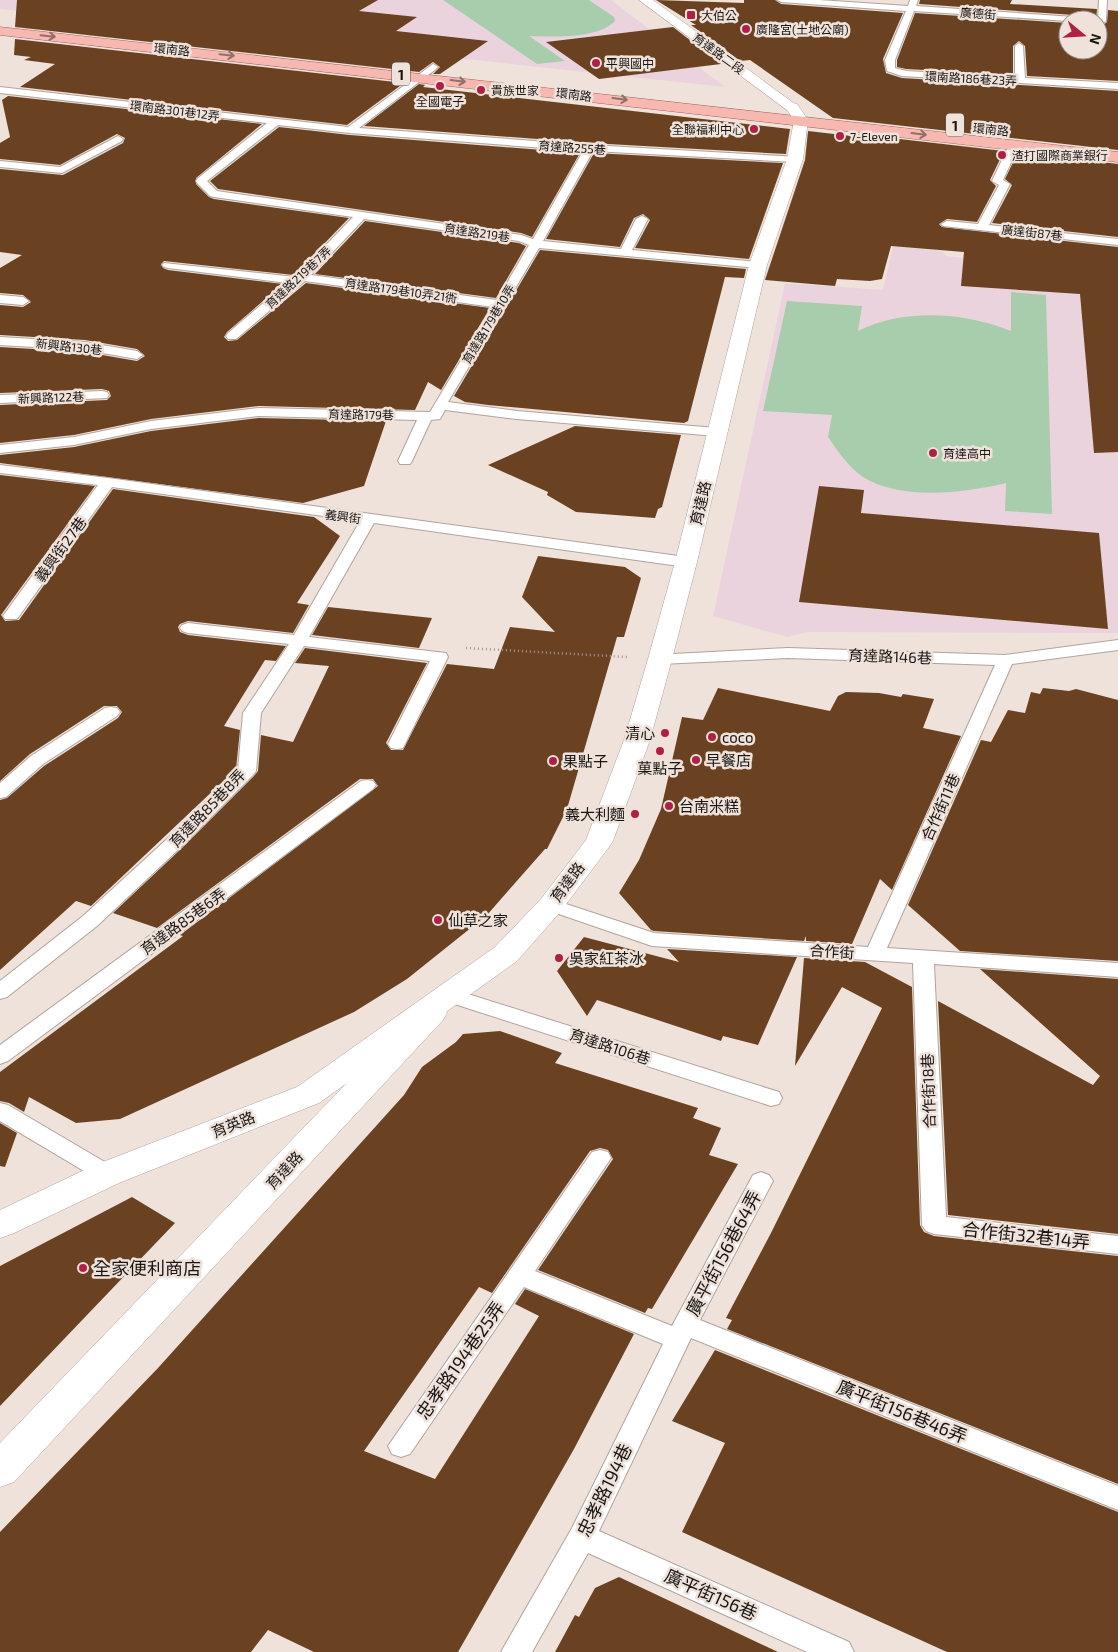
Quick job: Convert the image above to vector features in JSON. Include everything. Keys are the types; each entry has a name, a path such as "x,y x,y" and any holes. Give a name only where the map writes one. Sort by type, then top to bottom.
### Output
{"main road":[{"name":"環南路","path":"0,20 714,98"},
{"name":"環南路","path":"0,30 420,77 1118,144"},
{"path":"200,52 214,43"},
{"name":"環南路","path":"763,103 796,113 1014,145 1118,157"}],"street":[{"name":"育達路二段","path":"646,0 796,113"},
{"name":"育達路","path":"0,1470 449,995 506,954 551,905 598,840 637,740 660,659 686,562 758,265 795,159 796,113"},
{"name":"育英路","path":"0,1225 107,1174 308,1095 449,995"}],"lane":[{"name":"廣德街","path":"781,0 912,5 1058,18"},
{"name":"環南路186巷23弄","path":"912,5 890,60 890,69 905,74 1118,86"},
{"path":"1019,46 1020,81"},
{"path":"350,130 433,67"},
{"name":"環南路301巷12弄","path":"0,90 350,130"},
{"path":"201,180 274,122"},
{"name":"育達路255巷","path":"350,130 590,148 795,159"},
{"path":"0,164 62,170 118,138"},
{"path":"982,227 1005,184 997,181 1014,145"},
{"name":"育達路179巷10弄","path":"440,405 536,244 590,148"},
{"name":"育達路219巷","path":"201,180 214,194 521,238 536,244 758,265"},
{"name":"育達路219巷7弄","path":"232,336 300,279 361,215"},
{"path":"625,252 642,218"},
{"name":"廣達街87巷","path":"947,224 1118,242"},
{"name":"育達路179巷10弄21衖","path":"168,265 300,279 499,304"},
{"path":"0,299 23,301"},
{"name":"新興路130巷","path":"0,341 85,346 137,355"},
{"name":"新興路122巷","path":"0,399 102,395"},
{"path":"405,460 426,415 435,416 440,405 517,415 716,432"},
{"name":"育達路179巷","path":"0,449 74,440 152,425 259,412 426,415"},
{"name":"義興街","path":"0,469 108,482 686,562"},
{"name":"義興街27巷","path":"11,616 108,482"},
{"name":"育達路85巷8弄","path":"0,992 90,921 174,843 247,771 252,713 299,641 369,519"},
{"path":"188,628 440,657 396,744"},
{"name":"育達路146巷","path":"660,659 788,653 1004,660 1118,645"},
{"name":"合作街11巷","path":"875,954 1004,660"},
{"path":"0,793 37,760 111,712"},
{"name":"育達路85巷6弄","path":"0,1056 367,785"},
{"name":"合作街","path":"551,905 652,939 1118,970"},
{"name":"合作街18巷","path":"923,957 934,1225"},
{"name":"育達路106巷","path":"449,995 771,1098"},
{"path":"0,1110 107,1174"},
{"name":"忠孝路194巷25弄","path":"401,1446 600,1158"},
{"name":"廣平街156巷64弄","path":"682,1331 761,1182"},
{"name":"合作街32巷14弄","path":"934,1225 1118,1245"},
{"path":"519,1275 682,1331"},
{"name":"廣平街156巷46弄","path":"682,1331 1118,1498"},
{"name":"忠孝路194巷","path":"516,1652 582,1537 682,1331"},
{"name":"廣平街156巷","path":"582,1537 839,1652"}],"path":[{"path":"440,657 446,646 660,659"}],"shaded area":[{"name":"平興國中","path":"0,0 611,0 725,87 0,9"},
{"name":"育達高中","path":"893,246 942,251 946,256 1118,276 1118,633 808,632 787,637 713,616 785,283 883,290"}],"green space":[{"path":"443,0 589,0 614,17 615,21 607,27 586,34 574,36 529,36 565,61 537,64"},
{"path":"1011,292 1046,295 1052,514 1005,511 1006,483 972,490 933,493 914,492 878,485 853,469 828,437 832,415 763,411 787,301 862,306 858,331 894,319 934,315 974,320 1011,331"}],"building":[{"path":"17,0 378,0 359,11 417,17 396,31 488,41 440,74 433,74 440,67 433,62 419,72 15,27"},
{"path":"656,0 744,3 744,0 775,0 781,4 903,13 883,59 886,73 902,78 1118,91 1118,150 833,118 750,60 740,61 691,25 696,25"},
{"path":"920,0 1012,0 1010,4 1097,9 1058,10 1058,14 919,4"},
{"path":"1108,10 1118,11 1118,81 1027,76 1025,46 1019,41 1013,46 1013,75 897,67 897,60 915,13 1058,22 1058,60 1108,60"},
{"path":"673,27 721,64 599,79 546,42"},
{"path":"15,39 404,83 347,125 20,87 55,64 24,60 31,57 14,55"},
{"path":"419,84 425,85 423,87 790,129 786,154 590,143 364,126"},
{"path":"8,96 262,124 196,178 196,184 209,197 214,199 349,218 294,275 164,261 161,264 163,268 168,270 283,284 227,332 224,337 228,341 237,340 306,283 490,308 441,390 428,382 415,410 259,406 151,419 74,435 0,443 0,405 107,400 111,396 109,391 102,389 0,393 0,347 85,352 137,361 145,356 137,349 85,340 0,335 0,305 23,307 31,302 23,295 0,293 0,268 22,255 0,252 0,169 63,175 123,143 125,138 117,134 60,165 0,159 0,143 10,137 2,100"},
{"path":"279,127 350,135 580,153 532,237 521,233 218,189 210,181"},
{"path":"808,131 860,137 856,134 1004,151 990,180 996,186 977,222 947,219 939,224 942,227 1118,247 1118,452 1094,453 1080,294 961,286 964,252 891,246 882,279 870,281 837,279 835,286 765,280 805,160"},
{"path":"1018,152 1118,164 1118,237 992,223 1012,185 1005,179"},
{"path":"594,153 783,163 749,259 635,248 650,220 643,214 634,218 620,247 546,239"},
{"path":"365,221 519,243 526,246 496,298 315,274"},
{"path":"540,250 746,269 744,278 725,277 688,421 684,423 488,405 465,402 454,396"},
{"path":"259,418 386,421 364,486 303,503 0,463 0,455 74,447 151,431"},
{"path":"575,426 681,435 662,507 658,509 655,518 576,512 547,495 548,492 488,465"},
{"path":"0,475 95,486 1,615 5,621 19,620 113,489 314,517 340,536 297,603 309,605 293,633 188,621 180,624 178,627 180,632 188,635 286,646 276,661 265,660 224,726 240,730 236,769 91,906 76,901 0,970 0,800 7,798 44,766 118,718 122,712 117,706 104,706 30,754 0,781"},
{"path":"819,486 864,490 861,513 1099,533 1108,629 799,602"},
{"path":"538,556 625,567 641,578 624,637 617,637 567,809 547,849 487,915 407,979 354,1012 120,1119 76,1123 29,1097 24,1112 9,1103 0,1101 0,1072 183,936 180,935 378,786 373,779 360,779 157,928 113,913 254,776 258,771 261,735 293,742 329,666 295,663 305,648 427,663 386,743 391,750 403,750 447,664 494,669 510,627 555,632 522,597"},
{"path":"328,607 432,618 419,648 312,635"},
{"path":"718,688 830,711 838,696 846,692 879,693 901,697 903,694 934,699 923,728 961,736 892,890 880,879 852,944 806,941 806,936 804,941 654,931 651,930 619,893 639,860 661,809 682,717 703,720"},
{"path":"1043,688 1069,691 1076,689 1118,700 1118,961 960,951 908,905 981,740 991,742 1008,710 1025,713 1031,692 1040,694"},
{"path":"584,937 679,962 667,949 797,957 758,1045 723,1036 721,1041 597,1000 587,1016 557,971"},
{"path":"804,958 865,962 912,987 920,1225 924,1232 934,1236 1118,1256 1118,1484 727,1329 732,1320 726,1318 771,1233 882,1008 842,987 795,1066"},
{"path":"980,969 1118,979 1118,1234 948,1215 938,1001 1093,1085 1100,1076"},
{"path":"500,1031 562,1053 555,1063 698,1108 693,1118 721,1128 709,1155 738,1164 652,1309 648,1308 645,1313 538,1270 613,1159 608,1150 600,1148 590,1151 492,1293 479,1287 364,1451 435,1479 539,1316 515,1304 525,1289 634,1334 574,1449 458,1652 314,1652 268,1630 251,1652 0,1652 0,1532 158,1368 404,1095 422,1067 456,1042 463,1034"},
{"path":"0,1123 17,1133 5,1167 0,1166"},
{"path":"132,1197 175,1223 0,1406 0,1266"},
{"path":"715,1350 1118,1512 1118,1652 947,1652 682,1532 725,1443 672,1421"},
{"path":"619,1577 778,1652 555,1652 575,1615 579,1617 595,1588"}],"place":[{"name":"大伯公","path":"691,15"},
{"name":"廣隆宮(土地公廟)","path":"746,29"},
{"name":"平興國中","path":"596,63"},
{"name":"全國電子","path":"440,86"},
{"name":"貴族世家","path":"481,90"},
{"name":"全聯福利中心","path":"754,129"},
{"name":"7-Eleven","path":"840,136"},
{"name":"渣打國際商業銀行","path":"1002,155"},
{"name":"育達高中","path":"933,453"},
{"name":"清心","path":"665,733"},
{"name":"coco","path":"712,737"},
{"name":"菓點子","path":"660,751"},
{"name":"早餐店","path":"696,760"},
{"name":"果點子","path":"553,761"},
{"name":"台南米糕","path":"669,806"},
{"name":"義大利麵","path":"635,814"},
{"name":"仙草之家","path":"438,920"},
{"name":"吳家紅茶冰","path":"559,958"},
{"name":"全家便利商店","path":"83,1268"}]}
